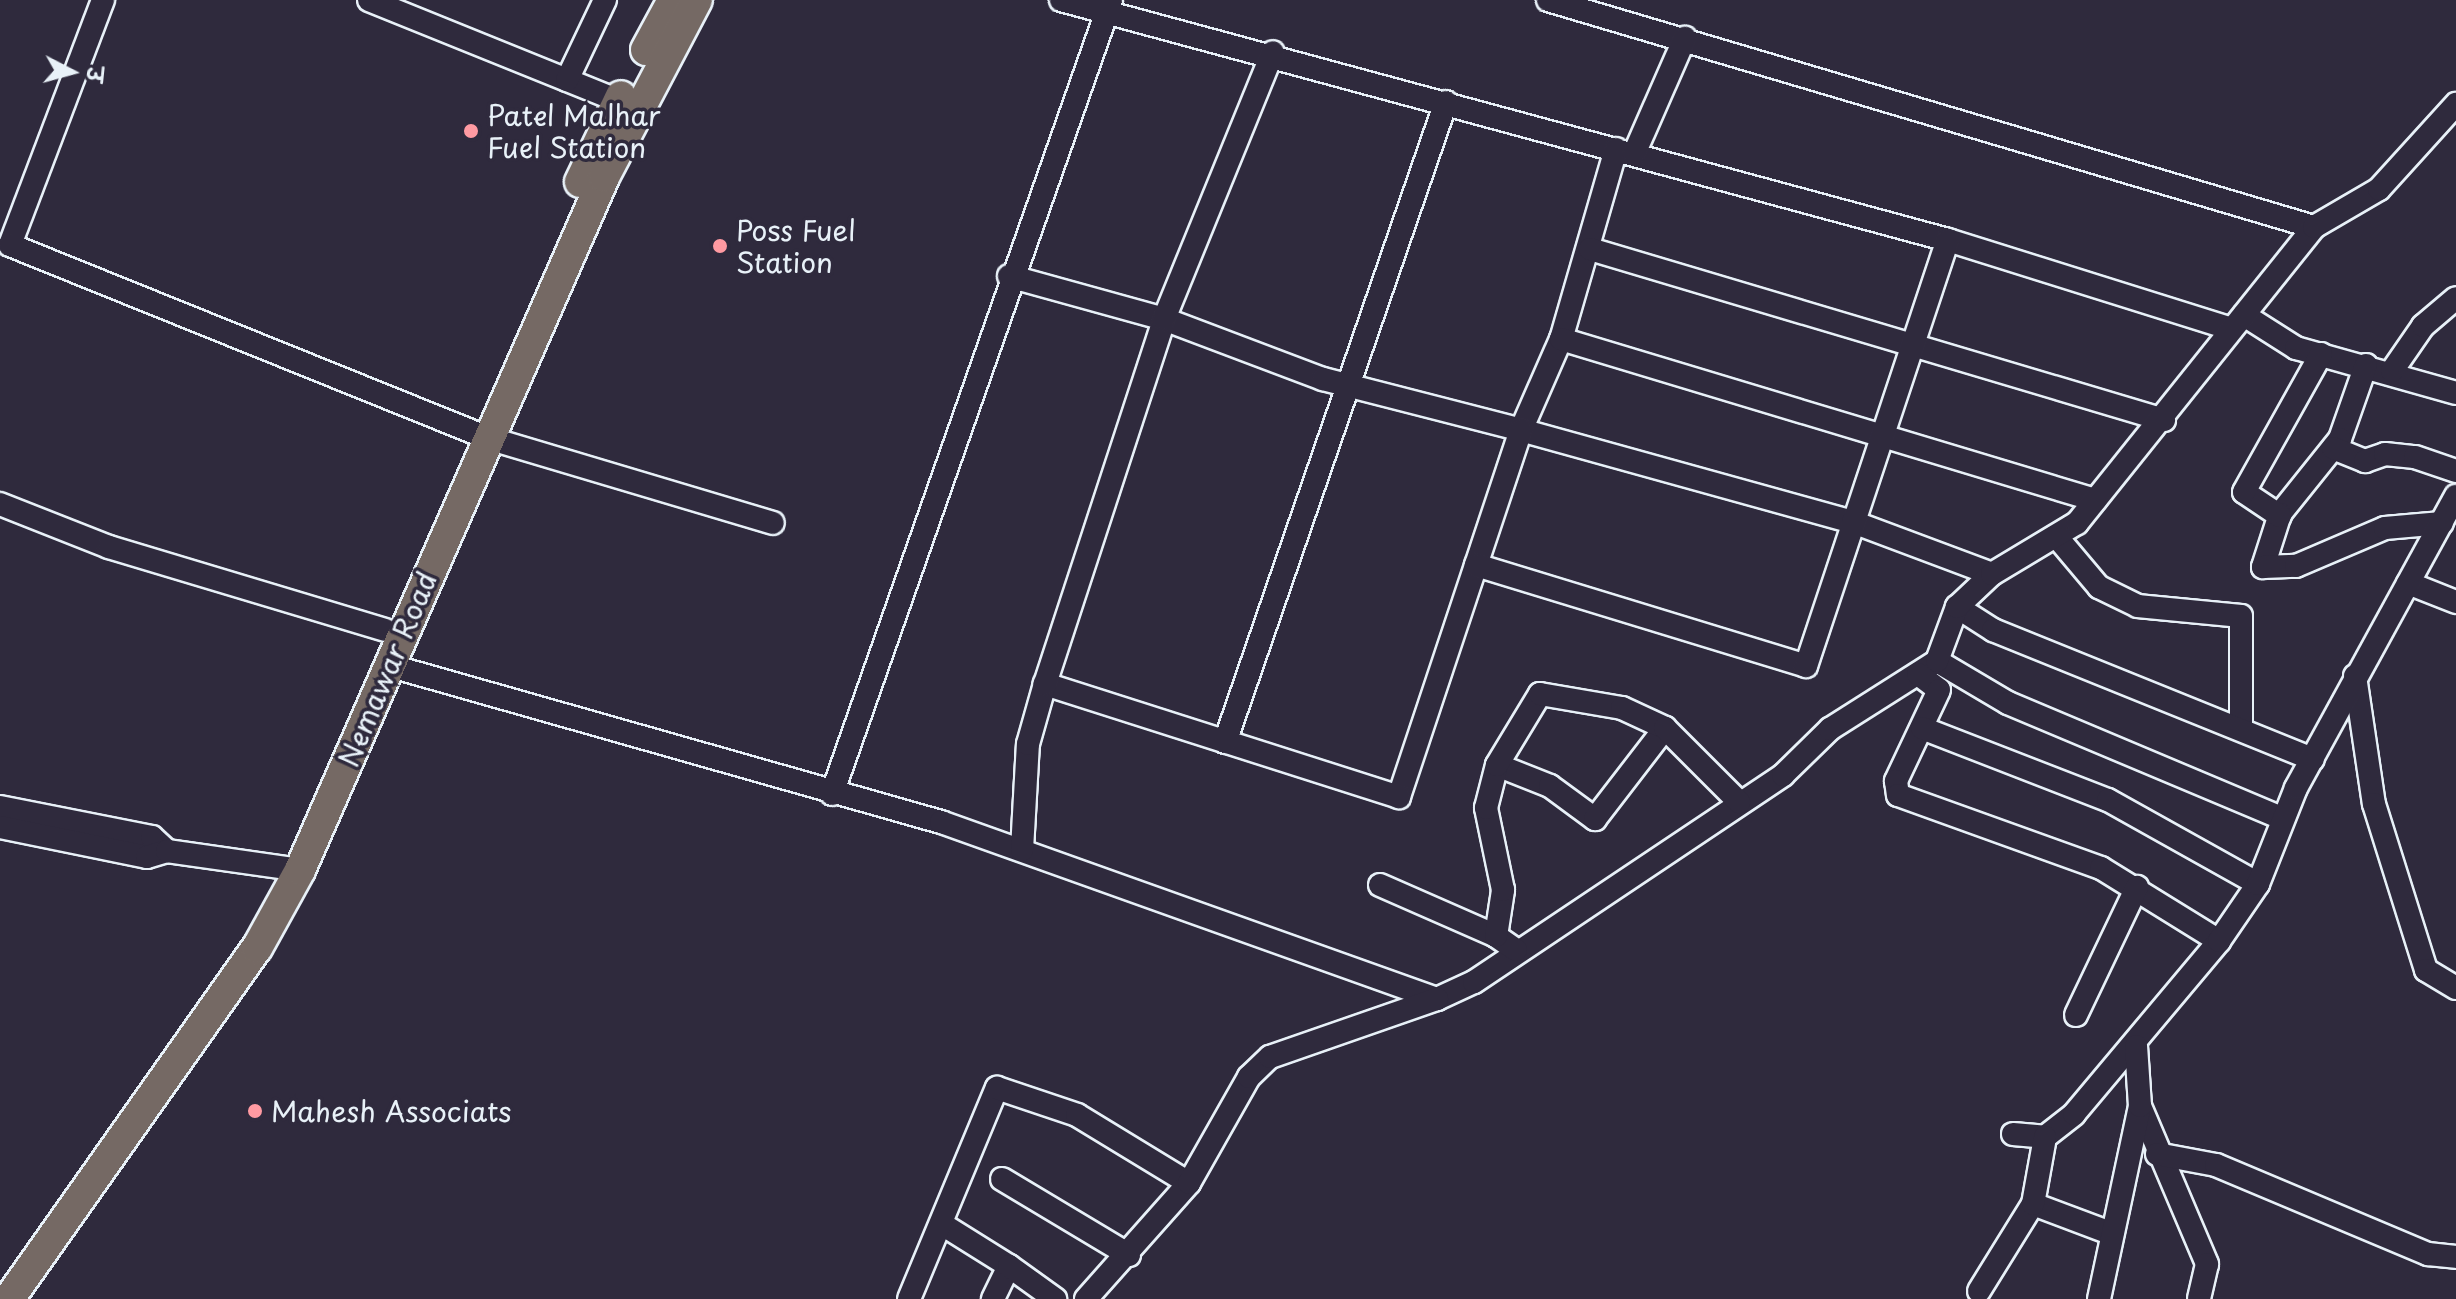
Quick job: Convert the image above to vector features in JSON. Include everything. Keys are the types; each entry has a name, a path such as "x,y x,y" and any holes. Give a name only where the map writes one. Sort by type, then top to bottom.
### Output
{"highway":[{"name":"Nemawar Road","path":"9,1299 257,948 291,870 385,630 479,435 673,0"},
{"name":"Nemawar Road","path":"628,105 697,0"},
{"name":"Nemawar Road","path":"0,1278 291,870 391,666 479,435"}],"street":[{"path":"103,0 10,245 479,435 773,523"},
{"path":"369,0 628,105"},
{"path":"567,80 605,0"},
{"path":"1061,0 1109,6 2237,321 2296,348 2392,371 2456,393"},
{"path":"1548,0 1685,38 2314,227"},
{"path":"832,794 1009,276 1109,6"},
{"path":"1045,684 1399,797 1521,430 1561,339 1625,152 1685,38"},
{"path":"1022,850 1028,744 1045,684 1164,319 1273,52"},
{"path":"1225,742 1446,102"},
{"path":"1086,1299 1129,1255 1189,1183 1249,1077 1270,1057 1437,999 1783,775 1830,729 1927,668 1957,607 1992,574 2056,536 2095,500 2164,420 2237,321 2314,227 2379,189 2456,104"},
{"path":"1476,565 1806,666 1910,344 1948,240"},
{"path":"1590,249 2164,420"},
{"path":"1009,276 1164,319 1351,384 1853,522 1992,574"},
{"path":"2392,371 2423,326 2456,298"},
{"path":"1561,339 2095,500"},
{"path":"2280,516 2244,492 2321,354"},
{"path":"2366,365 2333,448 2280,516 2263,567 2296,566 2385,528 2442,523"},
{"path":"2333,448 2365,461 2385,454 2415,457 2456,471"},
{"path":"1979,1291 2033,1204 2045,1137 2136,1046 2178,983 2219,941 2258,884 2282,818 2354,675 2455,498"},
{"path":"0,504 109,547 385,630"},
{"path":"2056,536 2099,587 2138,606 2241,616 2241,729"},
{"path":"2408,583 2456,602"},
{"path":"1957,607 1993,630 2313,759"},
{"path":"391,666 1022,850 1437,999"},
{"path":"1927,668 1939,690 1896,781 1898,795 2036,842 2137,887 2219,941"},
{"path":"1927,668 2282,818"},
{"path":"2354,675 2374,804 2426,970 2456,988"},
{"path":"1496,936 1503,890 1486,808 1497,765 1546,692 1622,708 1665,728 1739,802"},
{"path":"1497,765 1550,786 1595,819 1665,728"},
{"path":"1922,728 2108,800 2258,884"},
{"path":"0,807 152,837 167,851"},
{"path":"0,827 147,857 167,851 291,870"},
{"path":"1380,885 1496,936 1516,950"},
{"path":"2076,1015 2137,887"},
{"path":"2136,1046 2140,1106 2157,1154 2207,1264 2199,1299"},
{"path":"909,1299 945,1226 997,1088 1077,1115 1189,1183"},
{"path":"2099,1299 2140,1106"},
{"path":"2013,1134 2045,1137"},
{"path":"2157,1154 2216,1165 2428,1254 2456,1257"},
{"path":"1002,1179 1129,1255"},
{"path":"2033,1204 2113,1234"},
{"path":"945,1226 1055,1299"},
{"path":"993,1299 1009,1266"}],"place":[{"name":"Patel Malhar Fuel Station","path":"471,131"},
{"name":"Poss Fuel Station","path":"720,246"},
{"name":"Mahesh Associats","path":"255,1111"}]}
